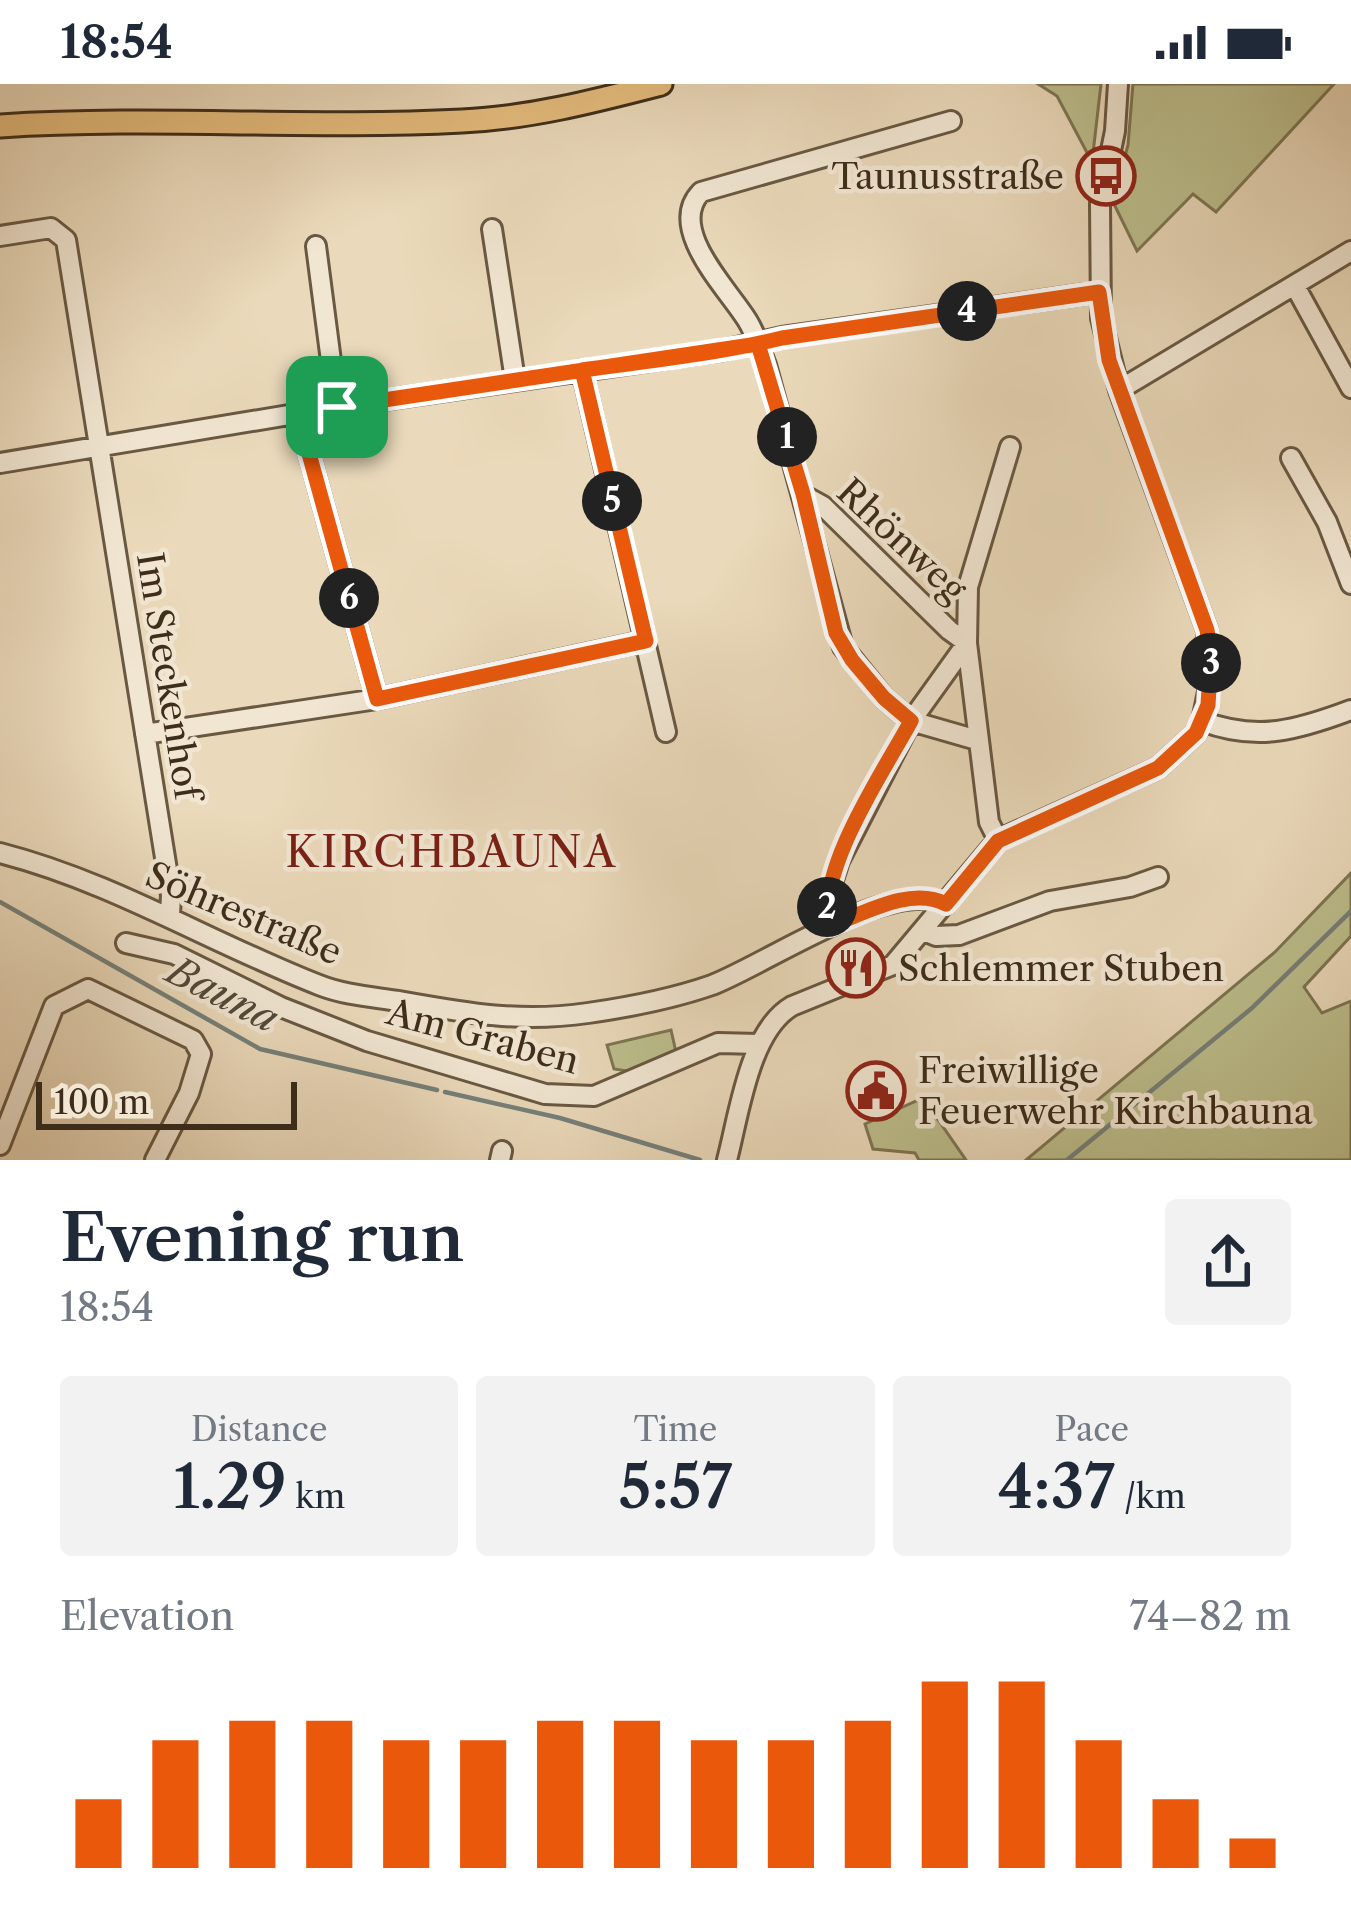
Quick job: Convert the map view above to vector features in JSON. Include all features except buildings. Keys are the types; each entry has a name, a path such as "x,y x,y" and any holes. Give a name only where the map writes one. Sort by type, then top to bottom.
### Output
{"main road":[{"path":"0,125 466,121 561,110 661,84"}],"street":[{"path":"729,1154 759,1044 784,1010 893,965 998,841 1158,768 1196,733 1202,721 1210,682 1207,630 1104,339 1099,292 1100,204 1115,130 1118,84"},
{"path":"951,121 712,188 693,200 691,226 709,268 743,314 758,344 843,647 884,698 911,721 977,740"},
{"name":"Im Steckenhof","path":"0,236 51,228 66,240 171,895 170,915"},
{"path":"492,229 515,380"},
{"path":"316,246 337,407"},
{"path":"1119,390 1351,251"},
{"path":"1295,286 1351,388"},
{"path":"0,463 1099,292"},
{"path":"582,370 666,733"},
{"path":"298,414 377,699"},
{"path":"830,926 828,896 838,861 911,721 967,643 968,587 1010,446"},
{"path":"1291,458 1327,522 1351,584"},
{"name":"Rhönweg","path":"803,494 823,506 967,643 989,822 998,841"},
{"path":"145,734 377,699 646,641"},
{"path":"1202,721 1239,733 1272,734 1351,710"},
{"name":"Söhrestraße","path":"0,853 170,915 323,987 496,1017 540,1020 628,1007 708,986 754,968 830,926 910,898 934,898 946,904"},
{"path":"924,931 936,937 958,935 1028,908 1158,878"},
{"name":"Am Graben","path":"126,943 174,954 281,1007 368,1041 545,1094 594,1096 718,1043 759,1044"},
{"path":"0,1144 54,1006 88,989 193,1040 201,1054 189,1093 155,1160"}],"green space":[{"path":"1038,84 1101,84 1092,162 1057,96"},
{"path":"1133,84 1334,84 1216,212 1193,194 1137,251 1113,202 1128,145"},
{"path":"1351,873 1351,936 1304,987 1322,1013 1351,1001 1351,1160 1026,1160 1275,952"},
{"path":"671,1030 676,1052 627,1071 614,1069 607,1045"},
{"path":"923,1098 966,1160 919,1160 915,1153 873,1149 865,1124"}],"waterway":[{"name":"Bauna","path":"0,902 260,1049 437,1090"},
{"name":"Bauna","path":"1067,1160 1252,1008 1351,911"},
{"name":"Bauna","path":"445,1092 560,1118 700,1160"}],"place":[{"name":"Taunusstraße","path":"1106,176"},
{"name":"Schlemmer Stuben","path":"856,968"},
{"name":"Freiwillige Feuerwehr Kirchbauna","path":"876,1091"}],"district":[{"name":"KIRCHBAUNA","path":"452,852"}],"route":[{"path":"337,407 298,414 377,699 646,641 582,370 1099,292 1109,360 1207,630 1211,656 1208,705 1196,733 1158,768 998,841 946,904 922,896 910,898 830,926 828,896 838,861 911,721 884,698 836,633 803,494 758,344 719,351 582,370 337,407"}]}
